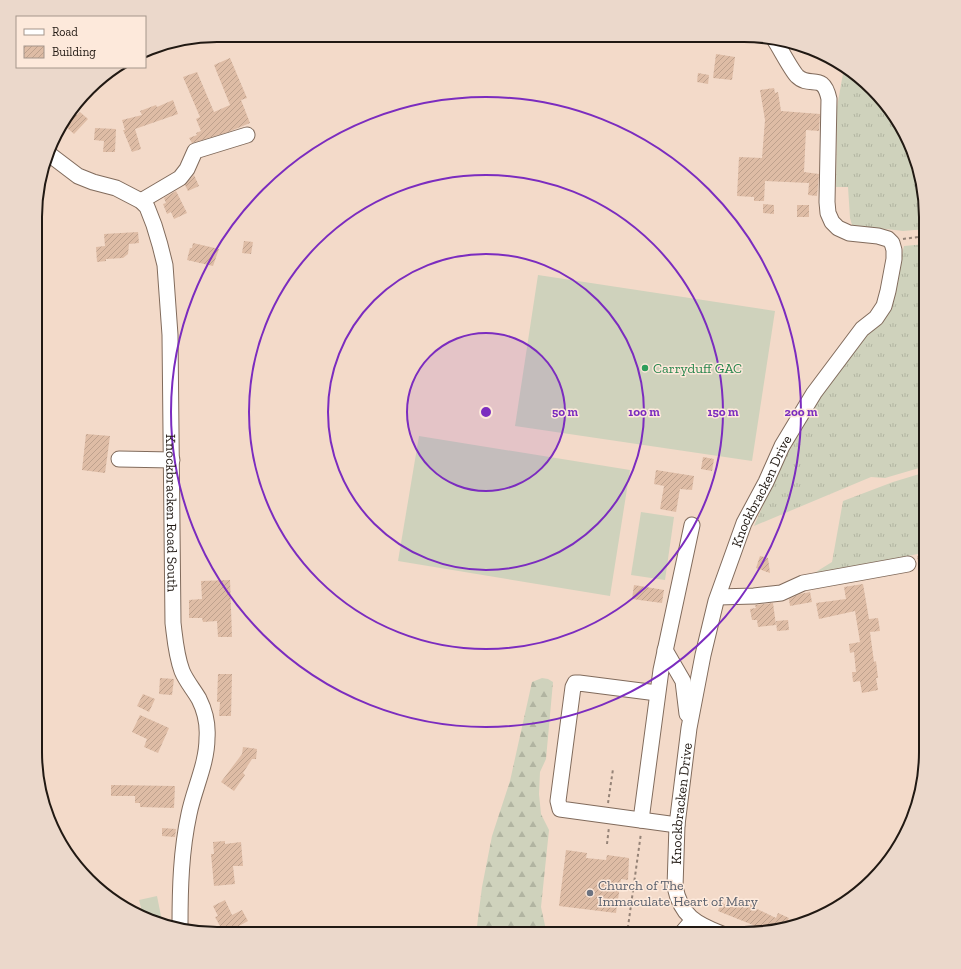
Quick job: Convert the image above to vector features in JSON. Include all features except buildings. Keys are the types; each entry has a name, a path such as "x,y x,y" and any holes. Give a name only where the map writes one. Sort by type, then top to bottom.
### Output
{"street":[{"path":"778,45 797,75 803,80 817,81 823,84 827,89 829,99 827,202 828,212 832,222 838,228 849,233 878,236 888,239 892,243"},
{"path":"53,157 78,176 93,182 116,188 141,201 180,178 187,169 195,151 247,135"},
{"name":"Knockbracken Road South","path":"141,201 147,207 154,224 165,265 170,335 173,623 175,642 183,672 199,699 204,714 207,739 206,752 189,814 182,853 180,923"},
{"name":"Knockbracken Drive","path":"693,920 682,908 677,898 675,887 677,824 702,654 718,597 744,523 766,482 782,446 814,393 862,329 876,318 884,306 894,259 892,243"},
{"path":"120,459 172,460"},
{"path":"641,820 657,693 692,525"},
{"path":"718,597 754,596 781,593 803,583 908,564"},
{"path":"666,650 683,681 690,728"},
{"path":"657,693 575,683 573,687 558,801 560,809 677,824"},
{"path":"687,927 693,920 704,927"}],"path":[{"path":"892,243 902,239 919,237"},
{"path":"628,927 642,825 641,820"}],"green space":[{"path":"843,73 868,93 896,130 906,150 916,183 919,206 919,230 903,231 852,225 850,218 848,187 836,187 837,107"},
{"path":"919,245 919,468 885,478 871,477 754,526 784,457 799,429 894,286 904,246"},
{"name":"Carryduff GAC","path":"538,275 775,311 752,461 515,426"},
{"path":"419,436 630,470 610,596 398,561"},
{"path":"919,474 919,554 856,568 811,575 832,562 843,501 893,482"},
{"path":"641,512 674,517 665,580 631,575"},
{"path":"542,678 553,682 546,759 540,772 539,794 541,814 549,830 541,907 545,927 477,927 482,887 492,836 510,781 532,682"},
{"path":"157,896 161,918 142,910 139,900"}],"place":[{"name":"Carryduff GAC","path":"645,368"},
{"name":"Church of The Immaculate Heart of Mary","path":"590,893"}]}
